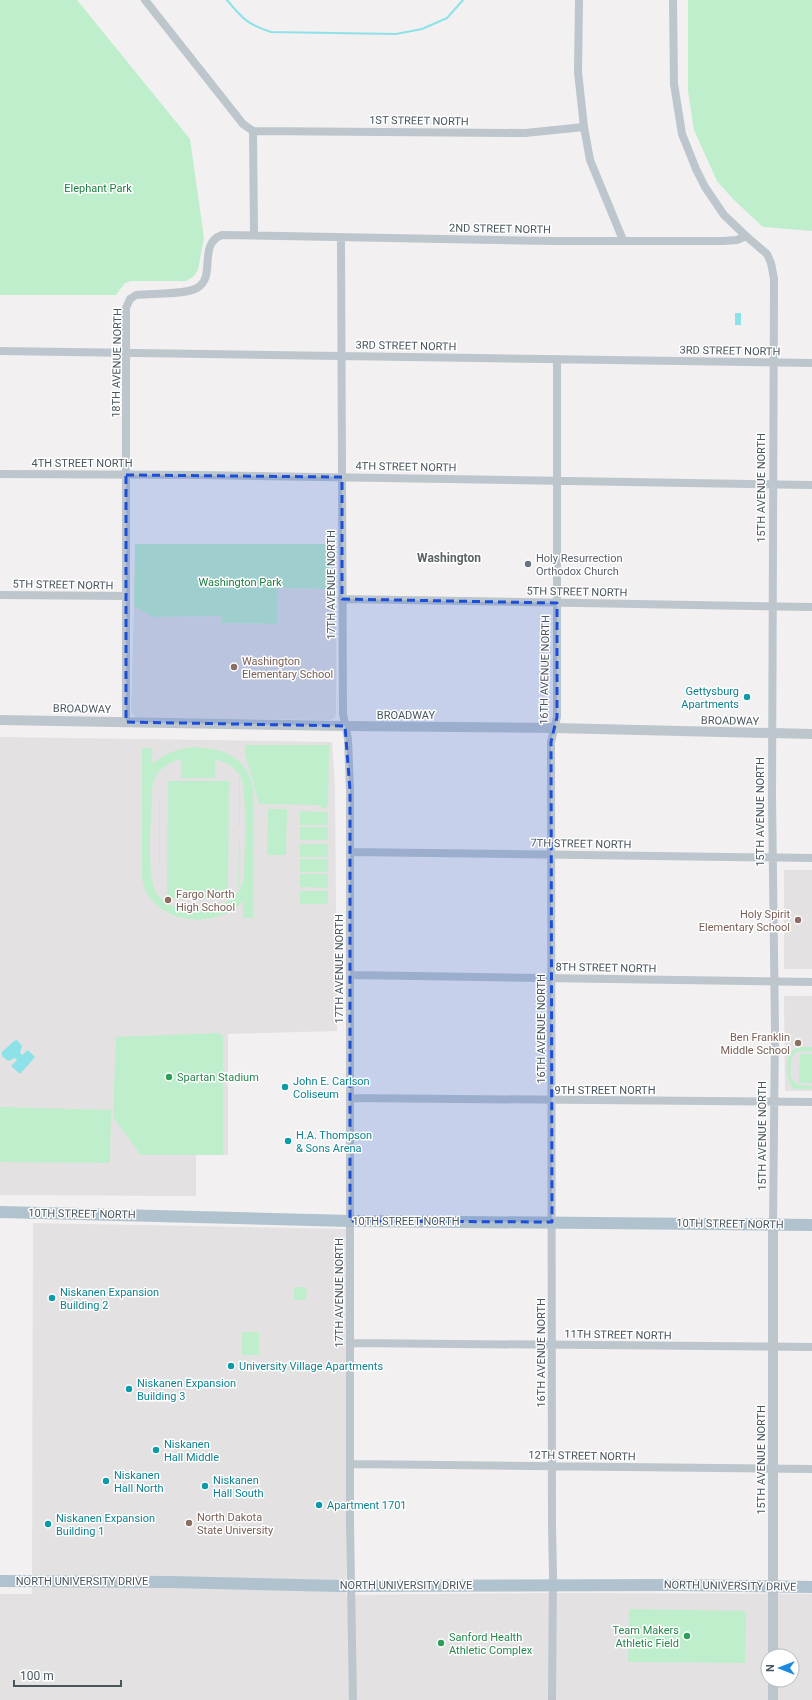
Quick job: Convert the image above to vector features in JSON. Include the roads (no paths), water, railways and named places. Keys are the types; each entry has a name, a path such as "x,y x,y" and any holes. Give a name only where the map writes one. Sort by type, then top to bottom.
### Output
{"main road":[{"name":"10TH STREET NORTH","path":"0,1212 350,1221 812,1225"},
{"name":"NORTH UNIVERSITY DRIVE","path":"0,1581 170,1582 351,1586 812,1586"}],"street":[{"path":"144,0 243,124 253,131 254,235"},
{"path":"578,0 578,72 584,127 590,160 623,240"},
{"name":"15TH AVENUE NORTH","path":"674,0 674,84 682,134 705,188 724,215 767,254 772,263 774,279 772,858 774,982 773,1648"},
{"name":"1ST STREET NORTH","path":"253,131 524,133 584,127"},
{"name":"18TH AVENUE NORTH","path":"126,722 126,308 130,299 136,295 190,291 199,287 204,282 207,274 210,245 213,240 222,235 254,235"},
{"name":"2ND STREET NORTH","path":"254,235 341,238 723,241 737,240 746,236"},
{"name":"17TH AVENUE NORTH","path":"341,238 343,714 348,739 350,790 351,1586 353,1700"},
{"name":"3RD STREET NORTH","path":"0,350 812,363"},
{"name":"16TH AVENUE NORTH","path":"552,1700 553,1345 551,742 557,717 557,359"},
{"name":"4TH STREET NORTH","path":"0,474 342,477 812,485"},
{"name":"5TH STREET NORTH","path":"0,595 126,596"},
{"name":"5TH STREET NORTH","path":"342,599 812,607"},
{"name":"BROADWAY","path":"0,720 555,728 812,734"},
{"name":"7TH STREET NORTH","path":"350,852 812,858"},
{"name":"8TH STREET NORTH","path":"351,976 812,982"},
{"name":"9TH STREET NORTH","path":"350,1098 812,1102"},
{"name":"11TH STREET NORTH","path":"351,1343 812,1347"},
{"name":"12TH STREET NORTH","path":"351,1464 812,1469"},
{"path":"773,1688 773,1700"}],"water":[{"path":"735,313 741,313 741,325 735,325"},
{"path":"17,1040 22,1046 20,1053 22,1055 28,1050 35,1057 20,1074 11,1066 17,1060 15,1058 8,1061 2,1056 2,1052"}],"waterway":[{"path":"227,0 237,12 251,24 271,32 396,34 422,29 447,18 463,0"}],"place":[{"name":"Holy Resurrection Orthodox Church","path":"528,564"},
{"name":"Washington Elementary School","path":"234,667"},
{"name":"Gettysburg Apartments","path":"747,697"},
{"name":"Fargo North High School","path":"168,900"},
{"name":"Holy Spirit Elementary School","path":"798,920"},
{"name":"Ben Franklin Middle School","path":"798,1043"},
{"name":"Spartan Stadium","path":"169,1077"},
{"name":"John E. Carlson Coliseum","path":"285,1087"},
{"name":"H.A. Thompson & Sons Arena","path":"288,1141"},
{"name":"Niskanen Expansion Building 2","path":"52,1298"},
{"name":"University Village Apartments","path":"231,1366"},
{"name":"Niskanen Expansion Building 3","path":"129,1389"},
{"name":"Niskanen Hall Middle","path":"156,1450"},
{"name":"Niskanen Hall North","path":"106,1481"},
{"name":"Niskanen Hall South","path":"205,1486"},
{"name":"Apartment 1701","path":"319,1505"},
{"name":"North Dakota State University","path":"189,1523"},
{"name":"Niskanen Expansion Building 1","path":"48,1524"},
{"name":"Team Makers Athletic Field","path":"687,1636"},
{"name":"Sanford Health Athletic Complex","path":"441,1643"}],"district":[{"name":"Washington","path":"449,558"}],"park label":[{"name":"Elephant Park","path":"98,188"},
{"name":"Washington Park","path":"240,582"}]}
